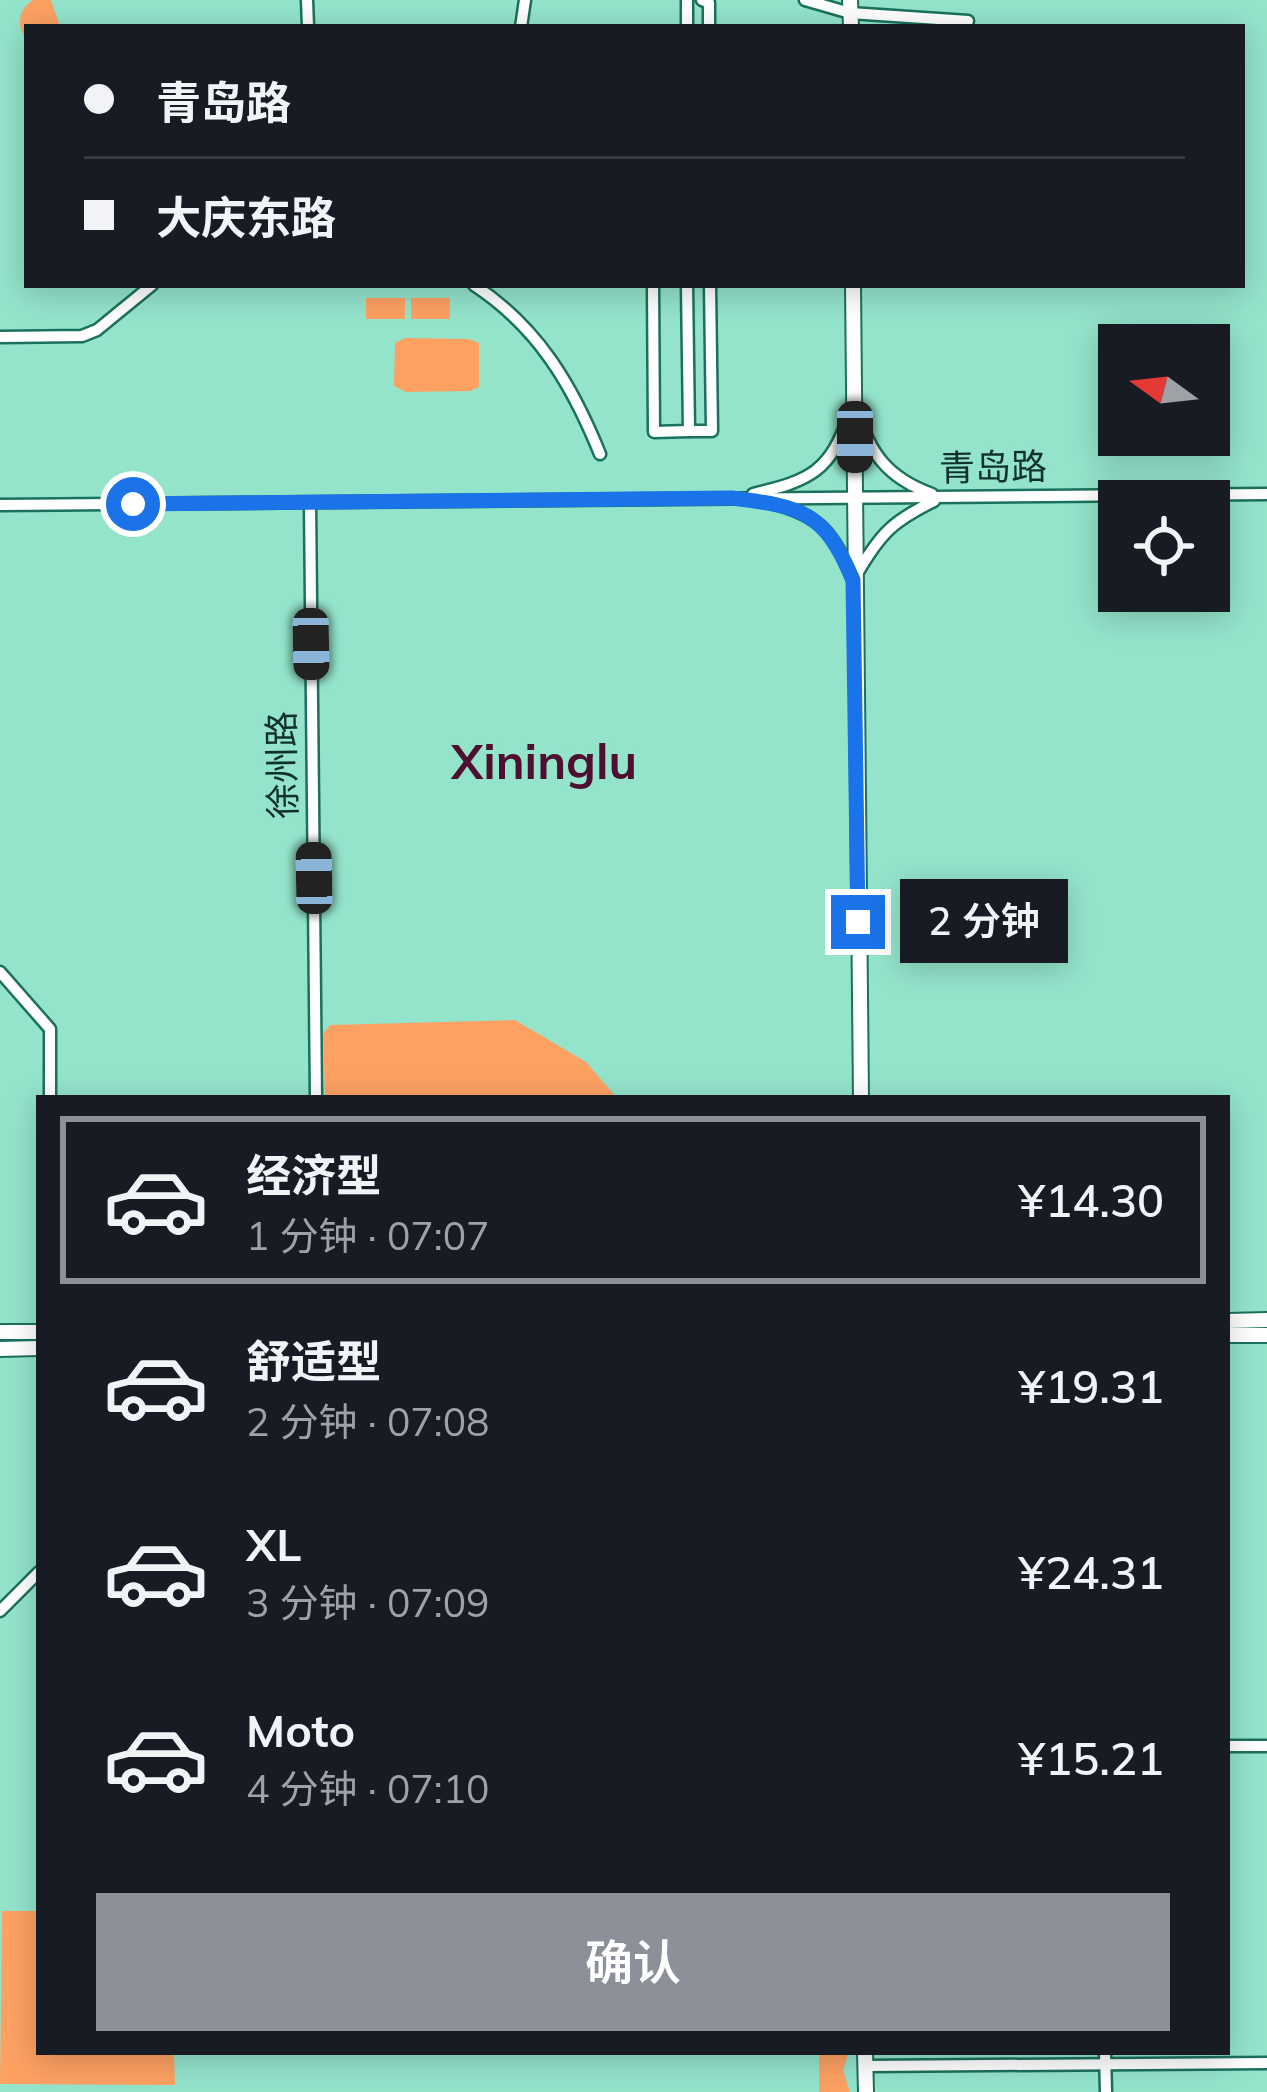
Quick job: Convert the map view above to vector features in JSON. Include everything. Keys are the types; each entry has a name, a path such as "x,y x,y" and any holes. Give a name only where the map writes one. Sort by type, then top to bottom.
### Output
{"main road":[{"path":"853,288 861,1095"},
{"path":"1230,1321 1267,1320"},
{"path":"0,1332 36,1332"},
{"path":"1230,1335 1267,1335"},
{"path":"0,1349 36,1348"},
{"path":"866,2059 866,2092"}],"street":[{"path":"805,0 850,13 968,21"},
{"path":"0,338 82,336 97,330 148,288"},
{"path":"479,288 525,326 554,360 578,400 600,454"},
{"path":"653,288 653,432 712,431 710,288"},
{"path":"687,288 688,431"},
{"path":"687,332 710,330"},
{"path":"854,401 868,445 880,463 917,489 941,498"},
{"path":"732,498 801,482 819,472 843,436 854,401"},
{"name":"青岛路","path":"0,506 1267,494"},
{"path":"732,498 774,503 817,520 831,533 853,580"},
{"path":"853,580 883,532 898,518 941,498"},
{"name":"徐州路","path":"310,503 316,1095"},
{"path":"0,972 50,1029 50,1095"},
{"path":"0,1611 36,1575"},
{"path":"1230,1746 1267,1746"},
{"path":"866,2059 1267,2063"},
{"path":"1106,2059 1106,2092"}],"shaded area":[{"path":"33,0 51,0 59,24 24,24 24,35 20,18"},
{"path":"366,298 405,298 405,319 366,319"},
{"path":"411,298 450,298 450,319 411,319"},
{"path":"405,338 479,343 479,387 406,392 394,386 395,343"},
{"path":"515,1020 586,1062 614,1095 325,1095 323,1034 330,1025"},
{"path":"2,1911 36,1911 36,2055 174,2055 175,2085 0,2084"},
{"path":"819,2055 848,2055 843,2070 850,2092 819,2092"}],"district":[{"name":"Xininglu","path":"544,762"}],"route":[{"path":"133,504 732,498 774,503 817,520 831,533 853,580 858,922"}]}
